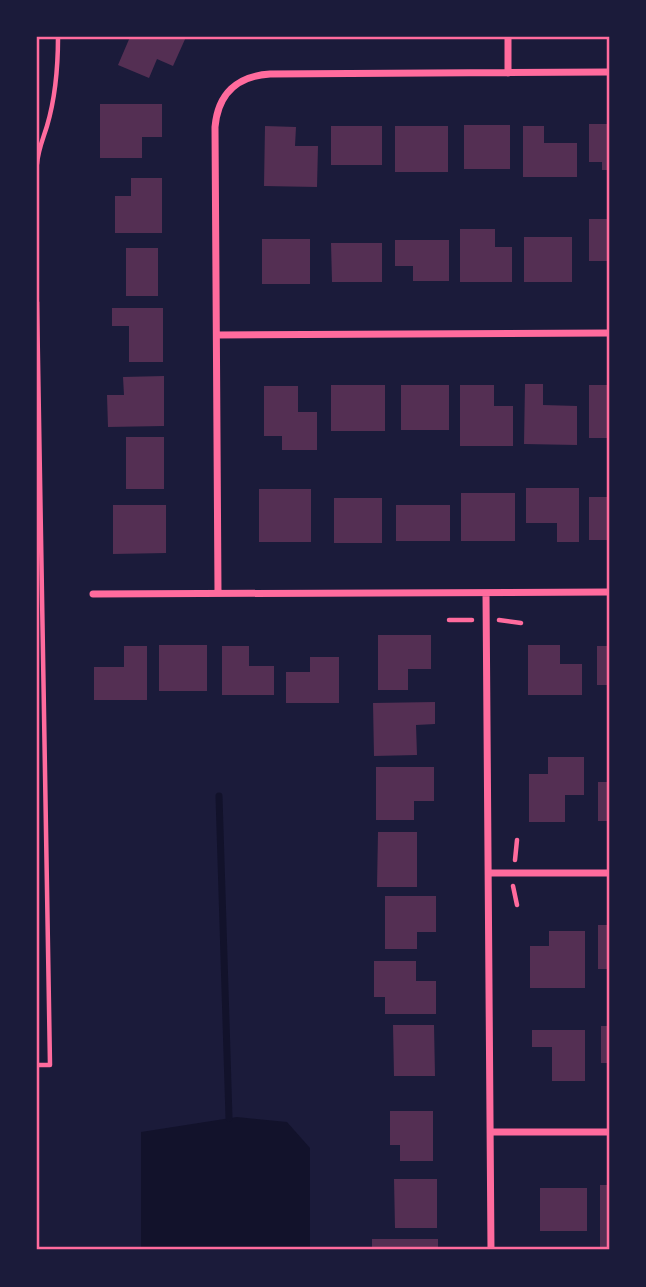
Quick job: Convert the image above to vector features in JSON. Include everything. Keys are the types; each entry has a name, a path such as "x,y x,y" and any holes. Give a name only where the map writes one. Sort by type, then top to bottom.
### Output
{"street":[{"path":"508,37 508,73"},
{"path":"218,593 215,127 219,106 232,86 256,75 270,74 609,72"},
{"path":"217,335 609,332"},
{"path":"93,594 609,592"},
{"path":"486,593 491,1250"},
{"path":"489,873 609,873"},
{"path":"491,1132 609,1132"}],"lane":[{"path":"37,164 37,149 47,125 58,56 58,37"},
{"path":"37,302 50,1065 37,1065"}],"shaded area":[{"path":"237,1117 287,1122 310,1148 310,1250 141,1250 141,1132"}],"building":[{"path":"130,37 186,37 173,66 157,59 149,78 118,65"},
{"path":"100,104 162,104 162,137 142,137 142,158 100,158"},
{"path":"589,124 609,124 609,170 602,170 602,162 589,162"},
{"path":"464,125 510,125 510,169 464,169"},
{"path":"265,126 296,127 295,146 318,146 317,187 264,186"},
{"path":"331,126 382,126 382,165 331,165"},
{"path":"395,126 448,126 448,172 395,172"},
{"path":"523,126 544,126 544,143 577,143 577,177 523,177"},
{"path":"131,178 162,178 162,233 115,233 115,196 131,196"},
{"path":"589,219 609,219 609,261 589,261"},
{"path":"460,229 495,229 495,247 512,247 512,282 460,282"},
{"path":"524,237 572,237 572,282 524,282"},
{"path":"262,239 310,239 310,284 262,284"},
{"path":"395,240 449,240 449,281 413,281 413,266 395,266"},
{"path":"331,243 382,243 382,282 332,282"},
{"path":"126,248 158,248 158,296 126,296"},
{"path":"112,308 163,308 163,362 129,362 129,326 112,326"},
{"path":"164,376 164,426 108,427 107,395 124,395 123,377"},
{"path":"525,384 543,384 543,405 577,406 577,445 524,444"},
{"path":"331,385 385,385 385,431 331,431"},
{"path":"401,385 449,385 449,430 401,430"},
{"path":"460,385 494,385 494,406 513,406 513,446 460,446"},
{"path":"589,385 609,385 609,438 589,438"},
{"path":"264,386 298,386 298,412 317,412 317,450 282,450 282,436 264,436"},
{"path":"126,437 164,437 164,489 126,489"},
{"path":"526,488 579,488 579,542 557,542 557,523 526,523"},
{"path":"259,489 311,489 311,542 259,542"},
{"path":"461,493 515,493 515,541 461,541"},
{"path":"589,497 609,497 609,540 589,540"},
{"path":"334,498 382,498 382,543 334,543"},
{"path":"113,505 166,505 166,553 113,554"},
{"path":"396,505 450,505 450,541 396,541"},
{"path":"378,635 431,635 431,669 408,669 408,690 378,690"},
{"path":"159,645 207,645 207,691 159,691"},
{"path":"528,645 560,645 560,664 582,664 582,695 528,695"},
{"path":"124,646 147,646 147,700 94,700 94,667 124,667"},
{"path":"222,646 249,646 249,666 274,666 274,695 222,695"},
{"path":"597,646 609,646 609,685 597,685"},
{"path":"310,657 339,657 339,703 286,703 286,672 310,672"},
{"path":"435,702 435,724 416,725 417,755 374,756 373,703"},
{"path":"548,757 584,757 584,795 565,795 565,822 529,822 529,774 548,774"},
{"path":"376,767 434,767 434,801 414,801 414,820 376,820"},
{"path":"598,782 609,782 609,821 598,821"},
{"path":"378,832 417,832 417,887 377,887"},
{"path":"385,896 436,896 436,932 417,932 417,949 385,949"},
{"path":"598,925 609,925 609,969 598,969"},
{"path":"549,931 585,931 585,988 530,988 530,946 549,946"},
{"path":"374,961 416,961 416,981 436,981 436,1014 385,1014 385,997 374,997"},
{"path":"393,1025 434,1025 435,1076 394,1076"},
{"path":"601,1026 609,1026 609,1063 601,1063"},
{"path":"532,1030 585,1030 585,1081 552,1081 552,1047 532,1047"},
{"path":"390,1111 433,1111 433,1161 400,1161 400,1145 390,1145"},
{"path":"394,1179 437,1179 437,1228 395,1228"},
{"path":"600,1185 609,1185 609,1249 600,1249"},
{"path":"540,1188 587,1188 587,1231 540,1231"},
{"path":"372,1239 438,1239 438,1250 372,1250"}],"waterway":[{"path":"219,796 229,1118"}]}
